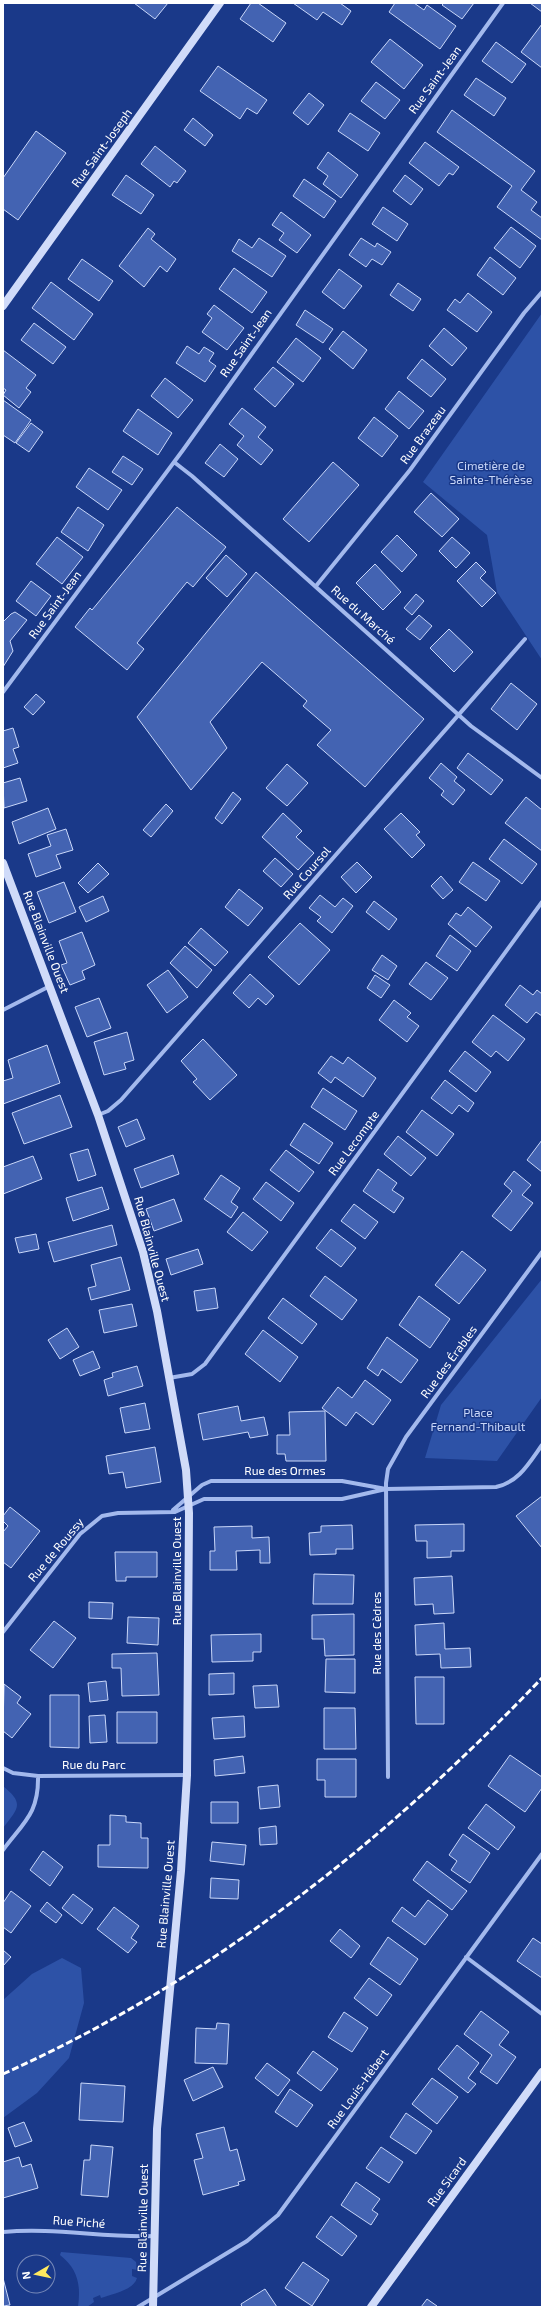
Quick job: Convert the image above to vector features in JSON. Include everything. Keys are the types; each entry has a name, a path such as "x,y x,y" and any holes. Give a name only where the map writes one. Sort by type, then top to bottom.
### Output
{"street":[{"name":"Rue Saint-Joseph","path":"3,306 220,3"},
{"name":"Rue Saint-Jean","path":"3,692 174,462 503,3"},
{"name":"Rue Brazeau","path":"316,586 407,475 524,313 542,292"},
{"name":"Rue du Marché","path":"174,462 316,586 459,715 542,778"},
{"name":"Rue Coursol","path":"98,1115 108,1111 121,1100 525,638"},
{"name":"Rue Blainville Ouest","path":"3,863 98,1115 143,1252 169,1378 189,1496 187,1775 181,1871 157,2129 153,2236 153,2307"},
{"name":"Rue Lecompte","path":"169,1378 192,1374 205,1364 542,902"},
{"path":"3,1010 50,986"},
{"name":"Rue des Érables","path":"386,1489 388,1468 406,1437 542,1252"},
{"name":"Rue des Ormes","path":"189,1496 202,1485 211,1482 342,1481 386,1489 480,1489 505,1485 521,1474 542,1445"},
{"name":"Rue des Ormes","path":"189,1505 204,1499 342,1498 386,1489"},
{"name":"Rue des Cèdres","path":"386,1489 388,1777"},
{"path":"167,1513 177,1508 189,1496"},
{"name":"Rue de Roussy","path":"3,1632 80,1534 96,1519 118,1513 167,1513 189,1505"},
{"name":"Rue du Parc","path":"3,1768 13,1773 38,1776 187,1775"},
{"path":"3,1850 35,1808 38,1794 38,1776"},
{"name":"Rue Louis-Hébert","path":"138,2307 247,2241 278,2214 542,1854"},
{"path":"466,1956 542,2014"},
{"name":"Rue Sicard","path":"371,2307 542,2072"},
{"name":"Rue Piché","path":"3,2232 59,2230 128,2236 153,2236"}],"green space":[{"name":"Cimetière de Sainte-Thérèse","path":"542,313 542,660 497,592 487,535 423,482"},
{"name":"Place Fernand-Thibault","path":"542,1279 542,1397 497,1461 425,1458 441,1405"},
{"path":"3,1786 14,1797 17,1802 17,1806 3,1828"},
{"path":"62,1958 81,1968 84,2003 69,2058 37,2093 3,2118 3,2000 32,1974"},
{"path":"61,2252 131,2258 136,2262 137,2270 132,2269 132,2276 137,2278 132,2286 127,2289 101,2298 100,2295 93,2298 94,2302 87,2307 78,2307 79,2292 77,2278 71,2266 60,2255"}],"building":[{"path":"134,3 168,3 155,19"},
{"path":"251,3 258,3 286,23 273,42 240,19"},
{"path":"293,3 340,3 351,11 342,25 323,12 317,20"},
{"path":"395,3 414,3 424,10 427,5 456,26 440,49 389,12"},
{"path":"444,3 474,3 462,19 442,5"},
{"path":"530,3 542,3 542,12"},
{"path":"542,24 542,68 521,52"},
{"path":"390,39 423,65 404,89 371,62"},
{"path":"496,42 526,64 512,83 482,61"},
{"path":"218,66 267,100 257,114 247,108 240,119 200,91"},
{"path":"476,78 506,98 494,116 464,95"},
{"path":"376,82 400,100 385,119 361,101"},
{"path":"309,93 324,105 308,125 293,113"},
{"path":"452,110 535,171 521,190 537,202 531,210 542,218 542,240 497,207 512,186 437,132"},
{"path":"350,113 380,133 368,151 338,131"},
{"path":"193,118 213,135 205,146 184,130"},
{"path":"36,131 66,153 18,220 3,209 3,178"},
{"path":"425,142 459,167 453,175 449,173 439,186 409,163"},
{"path":"155,146 186,171 177,183 174,181 170,187 141,164"},
{"path":"328,152 358,175 341,198 323,184 328,176 317,168"},
{"path":"126,175 154,195 141,214 112,195"},
{"path":"405,175 423,189 411,205 393,191"},
{"path":"304,179 336,201 324,218 293,196"},
{"path":"383,207 408,224 397,241 372,224"},
{"path":"281,212 311,235 297,253 279,240 284,233 272,225"},
{"path":"511,227 536,246 520,268 494,248"},
{"path":"148,228 155,234 151,239 176,259 167,272 160,266 144,287 119,266"},
{"path":"259,238 286,256 272,277 232,251 239,239 252,248"},
{"path":"361,238 375,247 377,243 391,252 382,265 372,259 366,267 349,255"},
{"path":"490,257 516,278 503,295 477,275"},
{"path":"82,259 113,281 99,301 68,279"},
{"path":"234,268 267,292 252,313 219,289"},
{"path":"339,269 362,286 344,309 322,292"},
{"path":"51,282 93,314 74,340 32,308"},
{"path":"398,283 421,299 413,311 390,295"},
{"path":"468,293 492,312 477,332 447,310 455,299 460,303"},
{"path":"214,305 244,328 227,350 202,332 212,318 207,314"},
{"path":"305,310 333,329 323,343 296,325"},
{"path":"34,323 66,347 53,364 21,340"},
{"path":"444,328 467,348 452,366 429,346"},
{"path":"343,331 367,350 353,369 329,349"},
{"path":"296,338 321,358 303,382 277,362"},
{"path":"187,346 199,354 204,347 214,353 209,361 216,366 205,382 176,363"},
{"path":"3,350 36,375 26,388 31,392 19,408 3,395 6,390 3,388"},
{"path":"422,359 446,379 431,397 407,378"},
{"path":"273,367 294,384 275,407 254,389"},
{"path":"165,378 193,400 178,418 151,396"},
{"path":"399,391 424,411 409,429 385,409"},
{"path":"3,400 31,420 15,443 3,435"},
{"path":"242,408 266,427 258,437 273,450 261,465 237,445 244,436 229,424"},
{"path":"138,409 172,433 158,455 123,431"},
{"path":"374,417 398,436 382,457 358,438"},
{"path":"31,423 43,432 29,452 16,443"},
{"path":"220,444 238,459 224,477 205,463"},
{"path":"123,456 143,469 132,485 112,472"},
{"path":"333,462 359,485 309,542 283,519"},
{"path":"89,468 122,490 108,510 76,487"},
{"path":"431,493 459,519 442,537 414,512"},
{"path":"78,507 104,525 88,551 61,532"},
{"path":"177,507 226,547 193,587 187,582 137,643 144,649 127,670 75,627 90,608 92,610"},
{"path":"397,535 417,555 402,572 381,552"},
{"path":"57,537 83,557 62,584 36,564"},
{"path":"452,537 470,553 456,568 439,551"},
{"path":"226,555 247,574 227,597 206,578"},
{"path":"476,562 486,572 480,578 496,593 482,607 457,581"},
{"path":"375,564 401,592 383,610 356,583"},
{"path":"256,572 424,719 365,787 317,745 331,730 303,706 307,701 262,662 210,722 227,748 191,790 137,717"},
{"path":"31,581 51,596 36,616 16,601"},
{"path":"416,594 424,601 412,615 404,608"},
{"path":"15,612 27,620 10,641 13,651 3,667 3,622"},
{"path":"419,615 432,626 420,640 406,629"},
{"path":"449,629 473,652 454,672 430,648"},
{"path":"511,683 537,704 517,730 491,709"},
{"path":"36,694 45,702 33,715 24,707"},
{"path":"13,728 19,747 13,749 18,763 3,768 3,731"},
{"path":"468,753 503,780 491,795 457,768"},
{"path":"441,763 457,777 454,781 465,790 453,805 441,795 444,791 429,778"},
{"path":"287,764 308,783 287,806 266,788"},
{"path":"20,778 27,801 4,808 3,783"},
{"path":"233,792 241,799 222,824 215,818"},
{"path":"526,797 542,810 542,851 505,823"},
{"path":"166,804 173,811 151,837 143,830"},
{"path":"48,808 56,829 19,844 12,822"},
{"path":"283,813 302,831 296,837 314,853 298,870 262,837"},
{"path":"401,813 420,832 416,835 425,845 412,858 384,829"},
{"path":"66,829 73,850 56,855 61,868 36,877 28,854 51,846 47,835"},
{"path":"504,839 537,864 522,884 489,859"},
{"path":"275,858 293,874 281,887 263,871"},
{"path":"357,862 372,877 356,893 341,877"},
{"path":"473,862 500,881 486,901 459,882"},
{"path":"98,863 109,874 88,893 78,883"},
{"path":"441,876 453,890 443,899 431,886"},
{"path":"64,882 76,912 49,923 37,892"},
{"path":"239,889 263,908 248,926 225,907"},
{"path":"320,895 335,907 343,898 353,906 332,933 317,921 321,917 309,908"},
{"path":"103,896 109,911 86,922 79,907"},
{"path":"374,901 397,919 389,930 366,912"},
{"path":"468,907 492,927 476,947 448,924 456,913 461,916"},
{"path":"300,923 330,950 299,985 268,957"},
{"path":"201,928 228,952 215,966 188,943"},
{"path":"82,932 95,965 82,971 85,979 70,985 61,965 67,963 59,941"},
{"path":"450,935 471,951 457,971 436,956"},
{"path":"185,946 212,970 197,988 170,963"},
{"path":"382,955 397,966 388,980 372,970"},
{"path":"426,962 448,978 431,1000 409,984"},
{"path":"168,970 188,997 167,1013 147,985"},
{"path":"250,974 274,996 266,1005 258,998 249,1008 233,993"},
{"path":"375,975 390,985 381,998 367,988"},
{"path":"520,985 533,995 537,990 542,994 542,1016 536,1012 527,1023 505,1005"},
{"path":"99,998 111,1028 87,1037 75,1007"},
{"path":"394,1000 411,1013 407,1017 419,1026 407,1042 379,1020"},
{"path":"493,1015 525,1039 508,1061 496,1051 491,1057 472,1042"},
{"path":"127,1032 134,1060 124,1063 126,1069 104,1075 94,1042"},
{"path":"203,1039 237,1075 210,1100 193,1082 197,1079 181,1061"},
{"path":"47,1045 60,1083 3,1104 3,1081 13,1078 8,1060"},
{"path":"465,1051 491,1072 476,1092 449,1071"},
{"path":"331,1056 343,1064 348,1057 376,1078 363,1097 335,1077 331,1083 318,1073"},
{"path":"445,1080 474,1103 468,1112 459,1105 452,1114 431,1098"},
{"path":"323,1088 357,1111 345,1130 311,1107"},
{"path":"60,1095 72,1127 24,1144 12,1113"},
{"path":"422,1110 454,1134 437,1156 406,1132"},
{"path":"137,1119 145,1139 126,1147 118,1127"},
{"path":"304,1123 333,1143 319,1164 290,1145"},
{"path":"398,1136 426,1158 411,1176 384,1154"},
{"path":"542,1140 542,1172 527,1160"},
{"path":"88,1149 96,1175 78,1181 70,1154"},
{"path":"286,1150 314,1172 299,1192 270,1170"},
{"path":"173,1155 179,1174 141,1188 134,1169"},
{"path":"33,1156 42,1179 3,1194 3,1167"},
{"path":"378,1169 397,1183 392,1190 404,1198 394,1213 363,1191"},
{"path":"514,1171 531,1185 522,1195 533,1203 511,1231 492,1216 512,1191 504,1184"},
{"path":"221,1175 240,1188 231,1202 238,1207 231,1218 204,1199"},
{"path":"266,1182 294,1203 281,1221 253,1199"},
{"path":"102,1187 109,1209 73,1221 66,1198"},
{"path":"174,1199 182,1221 154,1231 146,1209"},
{"path":"354,1204 378,1222 365,1239 341,1221"},
{"path":"243,1212 268,1232 252,1251 227,1232"},
{"path":"112,1225 117,1245 54,1262 48,1242"},
{"path":"331,1229 356,1248 341,1267 316,1248"},
{"path":"36,1234 39,1249 19,1253 15,1238"},
{"path":"198,1249 203,1264 171,1275 166,1259"},
{"path":"462,1251 486,1270 459,1304 435,1285"},
{"path":"121,1257 130,1290 91,1300 88,1288 96,1286 91,1265"},
{"path":"325,1276 357,1300 342,1320 310,1296"},
{"path":"215,1288 218,1308 197,1311 194,1291"},
{"path":"419,1296 450,1319 430,1348 399,1325"},
{"path":"283,1298 317,1324 302,1344 268,1318"},
{"path":"132,1304 137,1326 104,1333 99,1310"},
{"path":"67,1328 79,1347 60,1359 48,1340"},
{"path":"263,1330 298,1357 280,1382 245,1354"},
{"path":"387,1337 418,1360 401,1383 382,1369 378,1376 367,1368"},
{"path":"93,1351 100,1368 80,1376 73,1360"},
{"path":"137,1366 143,1386 108,1396 104,1380 113,1377 112,1373"},
{"path":"365,1380 391,1400 373,1425 356,1412 346,1426 322,1408 338,1387 352,1398"},
{"path":"145,1403 150,1429 125,1433 120,1408"},
{"path":"238,1406 241,1421 264,1417 268,1435 250,1438 248,1432 203,1440 198,1414"},
{"path":"325,1411 326,1461 286,1461 285,1454 277,1454 277,1435 290,1435 289,1412"},
{"path":"155,1447 161,1482 126,1488 123,1472 109,1474 106,1456"},
{"path":"542,1496 542,1548 516,1516"},
{"path":"10,1507 40,1531 11,1568 3,1562 3,1532 8,1526 3,1521 3,1516"},
{"path":"464,1524 464,1551 451,1551 451,1557 427,1558 427,1541 416,1541 415,1525"},
{"path":"352,1525 353,1549 336,1549 336,1554 310,1555 309,1533 321,1532 321,1526"},
{"path":"252,1526 252,1538 269,1537 270,1563 260,1563 260,1550 236,1551 237,1570 210,1570 210,1551 215,1551 214,1527"},
{"path":"115,1552 157,1552 157,1577 126,1577 126,1581 116,1581"},
{"path":"314,1574 354,1575 353,1604 313,1604"},
{"path":"452,1576 454,1613 434,1614 433,1604 415,1605 414,1578"},
{"path":"89,1602 113,1603 112,1619 89,1618"},
{"path":"354,1614 354,1655 325,1656 324,1639 312,1639 312,1615"},
{"path":"128,1617 159,1618 158,1645 127,1643"},
{"path":"54,1621 76,1638 53,1668 30,1650"},
{"path":"444,1623 445,1649 470,1648 471,1667 441,1668 440,1654 416,1655 415,1625"},
{"path":"261,1634 261,1652 253,1652 253,1661 212,1662 211,1635"},
{"path":"157,1653 159,1695 122,1696 121,1668 112,1668 112,1654"},
{"path":"326,1659 355,1659 355,1693 325,1692"},
{"path":"234,1673 234,1694 209,1695 209,1674"},
{"path":"415,1677 444,1677 444,1724 416,1724"},
{"path":"106,1681 108,1700 90,1702 88,1683"},
{"path":"4,1684 21,1697 17,1703 31,1714 12,1738 3,1731"},
{"path":"277,1685 279,1707 255,1708 253,1686"},
{"path":"50,1695 79,1695 79,1748 50,1747"},
{"path":"324,1708 355,1708 356,1749 324,1749"},
{"path":"117,1712 157,1712 157,1743 117,1743"},
{"path":"105,1715 107,1742 90,1743 89,1716"},
{"path":"244,1716 245,1737 214,1739 212,1718"},
{"path":"510,1755 542,1777 542,1788 525,1812 488,1786"},
{"path":"243,1756 245,1773 215,1776 214,1760"},
{"path":"317,1759 356,1759 356,1797 325,1797 325,1780 317,1780"},
{"path":"278,1785 280,1807 260,1809 258,1787"},
{"path":"211,1802 238,1802 238,1823 211,1823"},
{"path":"486,1804 515,1827 498,1850 468,1828"},
{"path":"110,1815 126,1816 126,1822 141,1823 141,1838 148,1838 148,1868 98,1867 98,1845 110,1845"},
{"path":"276,1826 277,1844 260,1845 259,1828"},
{"path":"463,1834 490,1853 470,1883 451,1870 457,1861 449,1855"},
{"path":"212,1842 246,1845 244,1865 210,1861"},
{"path":"43,1851 63,1867 50,1886 30,1870"},
{"path":"427,1861 467,1891 452,1910 413,1880"},
{"path":"211,1878 239,1880 238,1899 210,1898"},
{"path":"11,1891 31,1906 11,1933 3,1927 3,1903"},
{"path":"73,1894 93,1909 82,1924 62,1908"},
{"path":"428,1900 448,1915 425,1945 392,1921 402,1907 415,1917"},
{"path":"47,1902 62,1915 56,1923 40,1911"},
{"path":"114,1907 139,1926 131,1938 137,1942 128,1953 97,1929"},
{"path":"340,1929 360,1946 351,1958 330,1941"},
{"path":"388,1937 418,1959 400,1985 370,1964"},
{"path":"533,1938 542,1944 542,1978 517,1961"},
{"path":"3,1950 11,1957 3,1966"},
{"path":"369,1978 392,1995 377,2016 354,1998"},
{"path":"481,2011 509,2032 499,2045 516,2057 497,2084 480,2072 492,2055 464,2034"},
{"path":"344,2012 368,2028 352,2052 328,2037"},
{"path":"217,2023 229,2024 227,2064 195,2063 196,2028 216,2029"},
{"path":"457,2045 479,2063 468,2078 476,2084 468,2093 438,2069"},
{"path":"313,2051 338,2069 321,2091 297,2073"},
{"path":"267,2063 290,2080 278,2096 255,2078"},
{"path":"213,2067 223,2087 193,2101 184,2080"},
{"path":"432,2078 458,2097 437,2124 412,2104"},
{"path":"81,2083 125,2086 123,2122 79,2120"},
{"path":"290,2089 313,2105 297,2127 275,2112"},
{"path":"406,2113 432,2131 416,2154 390,2137"},
{"path":"24,2122 32,2141 15,2147 8,2128"},
{"path":"224,2127 230,2151 237,2149 245,2180 238,2182 239,2185 203,2195 194,2160 203,2158 196,2134"},
{"path":"91,2145 113,2147 108,2197 81,2195 84,2160 90,2160"},
{"path":"381,2147 403,2162 389,2183 366,2168"},
{"path":"19,2157 22,2167 31,2164 38,2188 3,2198 3,2162"},
{"path":"356,2182 380,2199 372,2210 378,2214 371,2225 341,2205"},
{"path":"331,2216 357,2236 342,2256 316,2237"},
{"path":"303,2262 329,2280 312,2306 285,2288"},
{"path":"3,2278 10,2305 3,2306"},
{"path":"265,2289 277,2307 242,2307 241,2304"},
{"path":"427,2299 437,2306 421,2307"}],"railway":[{"path":"3,2074 79,2037 153,1996 223,1951 292,1902 421,1796 483,1738 542,1678"}]}
